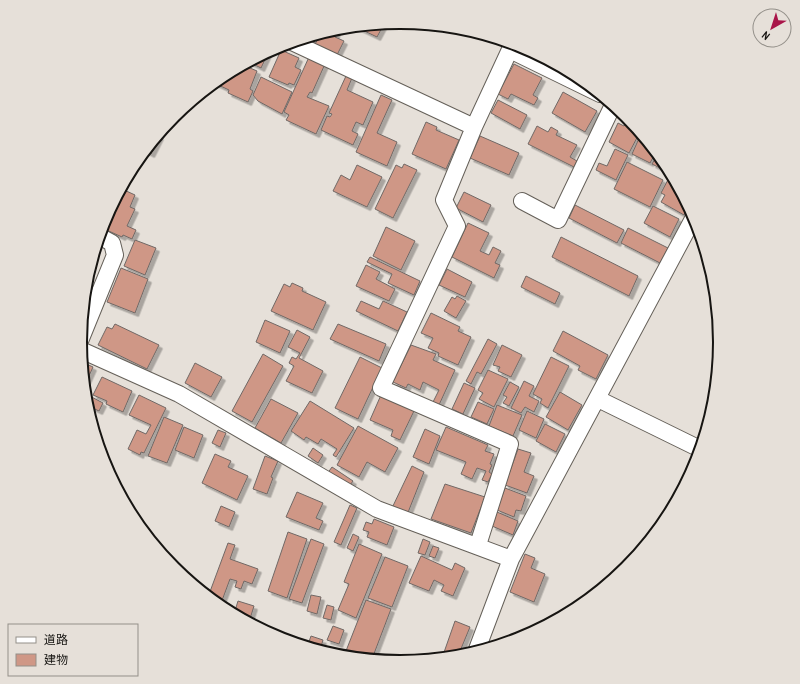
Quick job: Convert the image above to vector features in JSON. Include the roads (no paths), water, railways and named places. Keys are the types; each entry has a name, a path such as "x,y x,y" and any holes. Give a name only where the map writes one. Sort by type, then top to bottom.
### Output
{"street":[{"path":"300,46 474,127"},
{"path":"478,545 510,444 381,388 457,226 444,200 474,127 510,49"},
{"path":"535,60 547,66"},
{"path":"522,202 558,220 610,111"},
{"path":"479,645 511,559 690,225"},
{"path":"88,321 115,255 112,243 105,239"},
{"path":"88,353 179,394 377,509 478,545 511,559"},
{"path":"598,399 695,446"}]}
